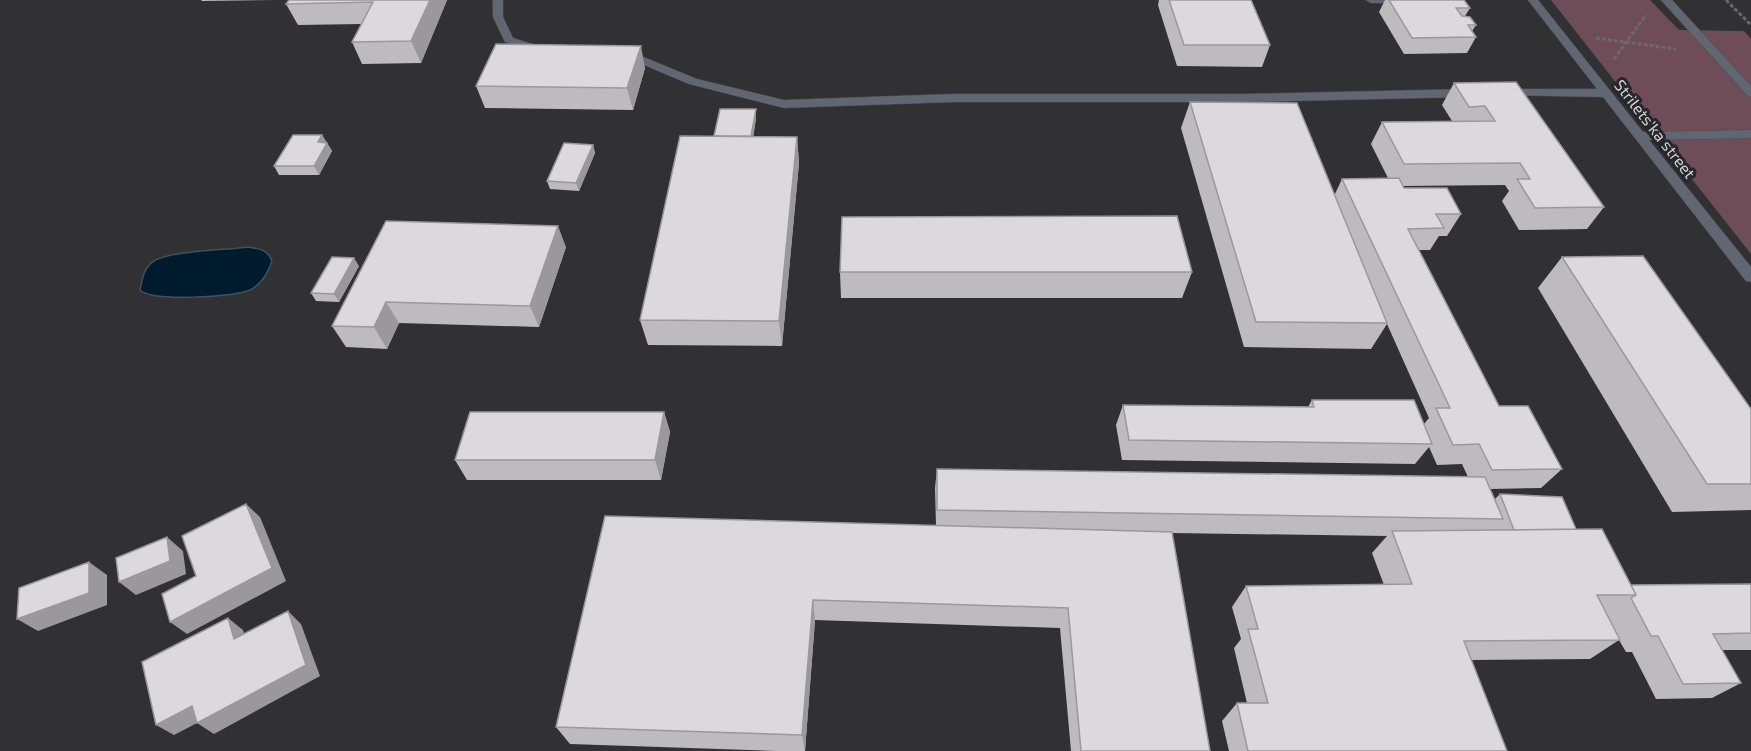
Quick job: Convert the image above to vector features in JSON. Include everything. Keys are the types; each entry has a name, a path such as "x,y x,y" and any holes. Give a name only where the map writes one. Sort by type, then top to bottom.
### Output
{"street":[{"path":"498,0 498,17 509,40 547,52 557,52"},
{"path":"1371,0 1418,0"},
{"name":"Strilets'ka street","path":"1533,0 1751,278"},
{"path":"1666,0 1751,93"},
{"path":"610,55 632,56 693,82 784,104 952,98 1244,98 1409,93 1606,93"},
{"path":"1640,136 1751,134"}],"path":[{"path":"1726,0 1751,25"},
{"path":"1614,59 1651,9"},
{"path":"1596,38 1715,54"}],"shaded area":[{"path":"1551,0 1650,0 1679,30 1744,31 1751,39 1751,254"}],"water":[{"path":"248,247 260,249 272,261 264,278 250,290 228,295 176,297 147,294 140,290 148,267 161,258 185,253"}],"building":[{"path":"289,0 430,0 411,41 352,42 373,2 286,4"},
{"path":"1169,0 1251,0 1270,45 1184,45"},
{"path":"1389,0 1464,0 1470,8 1456,8 1462,16 1470,17 1476,25 1468,25 1476,37 1412,38"},
{"path":"496,44 641,46 627,88 476,86"},
{"path":"1516,82 1604,207 1535,208 1517,179 1530,179 1520,163 1404,164 1382,122 1495,121 1485,106 1469,107 1454,83"},
{"path":"1190,102 1297,103 1387,323 1256,322"},
{"path":"720,109 756,109 751,136 714,136"},
{"path":"293,135 322,135 318,142 327,143 314,166 274,166"},
{"path":"680,136 797,137 779,321 640,320"},
{"path":"564,143 593,145 576,183 547,181"},
{"path":"1399,178 1404,188 1447,188 1461,214 1436,214 1444,228 1408,229 1499,406 1528,406 1562,469 1492,470 1479,444 1453,445 1436,408 1450,408 1342,179"},
{"path":"1177,216 1192,272 840,272 842,217"},
{"path":"386,221 558,226 530,306 386,302 374,327 332,326"},
{"path":"1643,256 1751,409 1751,484 1707,484 1562,257"},
{"path":"332,257 354,258 334,294 311,293"},
{"path":"1312,400 1414,400 1432,444 1129,440 1123,405 1314,407"},
{"path":"470,412 664,412 655,460 455,460"},
{"path":"937,469 1485,477 1503,519 937,510"},
{"path":"1500,494 1562,497 1576,529 1514,530"},
{"path":"246,504 272,568 170,622 162,594 196,576 182,536"},
{"path":"605,516 1172,532 1210,751 1081,751 1068,608 813,600 802,735 556,727"},
{"path":"1602,529 1636,595 1597,595 1620,640 1464,641 1507,751 1248,751 1237,703 1268,703 1248,629 1258,629 1246,586 1412,584 1392,531"},
{"path":"167,537 170,561 119,582 116,558"},
{"path":"89,562 89,593 17,619 19,588"},
{"path":"1751,584 1751,633 1713,634 1741,683 1683,684 1658,636 1651,636 1631,598 1636,595 1631,585"},
{"path":"288,611 306,665 197,723 192,706 156,725 142,662 228,618 234,639"}]}
